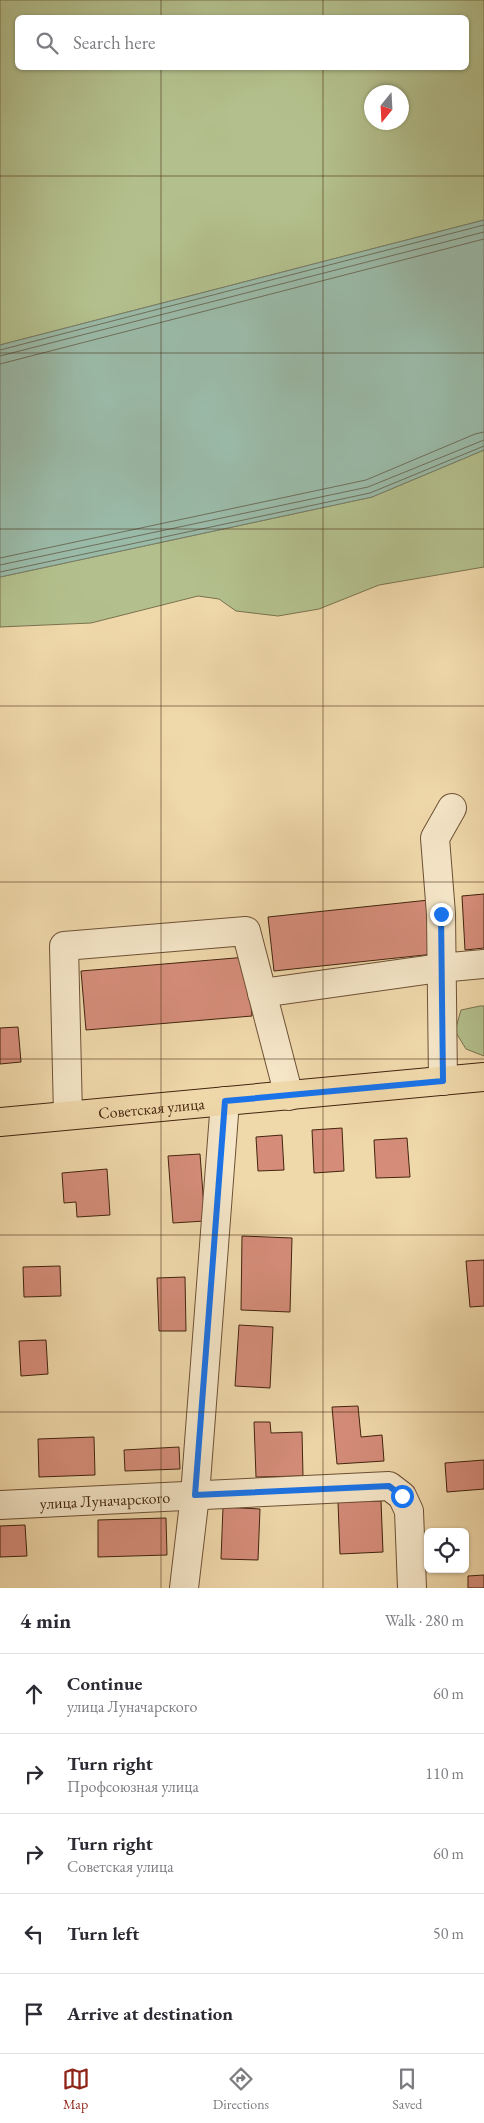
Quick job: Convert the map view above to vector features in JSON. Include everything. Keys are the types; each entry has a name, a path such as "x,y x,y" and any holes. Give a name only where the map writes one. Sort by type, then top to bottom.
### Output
{"main road":[{"name":"Советская улица","path":"0,1122 484,1077"}],"street":[{"path":"443,1081 440,968 441,914 435,838 452,808"},
{"path":"68,1115 64,946 246,931 289,1096"},
{"path":"262,993 440,968 484,964"},
{"path":"184,1588 195,1495 225,1101"},
{"name":"улица Луначарского","path":"0,1505 389,1486 402,1496 409,1511 412,1588"}],"green space":[{"path":"0,0 484,0 484,220 0,345"},
{"path":"484,450 484,567 379,585 319,609 278,616 236,611 219,599 198,596 91,623 0,627 0,577 372,497"},
{"path":"484,1006 484,1056 466,1049 455,1031 461,1010"}],"water":[{"path":"484,220 484,450 372,497 0,577 0,345"}],"building":[{"path":"484,894 484,948 465,950 462,896"},
{"path":"429,900 434,954 274,971 268,917"},
{"path":"247,957 252,1016 86,1030 81,971"},
{"path":"18,1027 21,1062 0,1064 0,1028"},
{"path":"342,1128 344,1171 314,1173 312,1130"},
{"path":"282,1135 284,1170 258,1171 256,1137"},
{"path":"407,1138 410,1177 376,1178 374,1140"},
{"path":"200,1154 205,1221 173,1223 168,1156"},
{"path":"107,1169 110,1215 77,1217 76,1202 64,1203 62,1173"},
{"path":"242,1236 292,1238 290,1312 241,1310"},
{"path":"484,1260 484,1306 470,1307 466,1261"},
{"path":"60,1266 61,1296 24,1297 23,1267"},
{"path":"185,1277 186,1331 159,1331 157,1278"},
{"path":"239,1325 273,1327 270,1388 235,1386"},
{"path":"46,1340 48,1374 21,1376 19,1341"},
{"path":"358,1406 361,1437 382,1435 384,1461 337,1464 332,1407"},
{"path":"254,1422 270,1422 271,1433 302,1432 303,1476 256,1477"},
{"path":"94,1437 95,1475 39,1477 38,1439"},
{"path":"179,1447 180,1469 125,1471 124,1450"},
{"path":"484,1460 484,1489 447,1492 445,1463"},
{"path":"381,1501 383,1552 340,1554 338,1502"},
{"path":"223,1507 260,1509 258,1560 221,1559"},
{"path":"166,1518 167,1555 98,1557 98,1520"},
{"path":"25,1525 27,1556 0,1557 0,1526"},
{"path":"484,1575 484,1588 468,1588 468,1576"}],"route":[{"path":"402,1496 389,1486 195,1495 225,1101 443,1081 440,968 441,914"}]}
